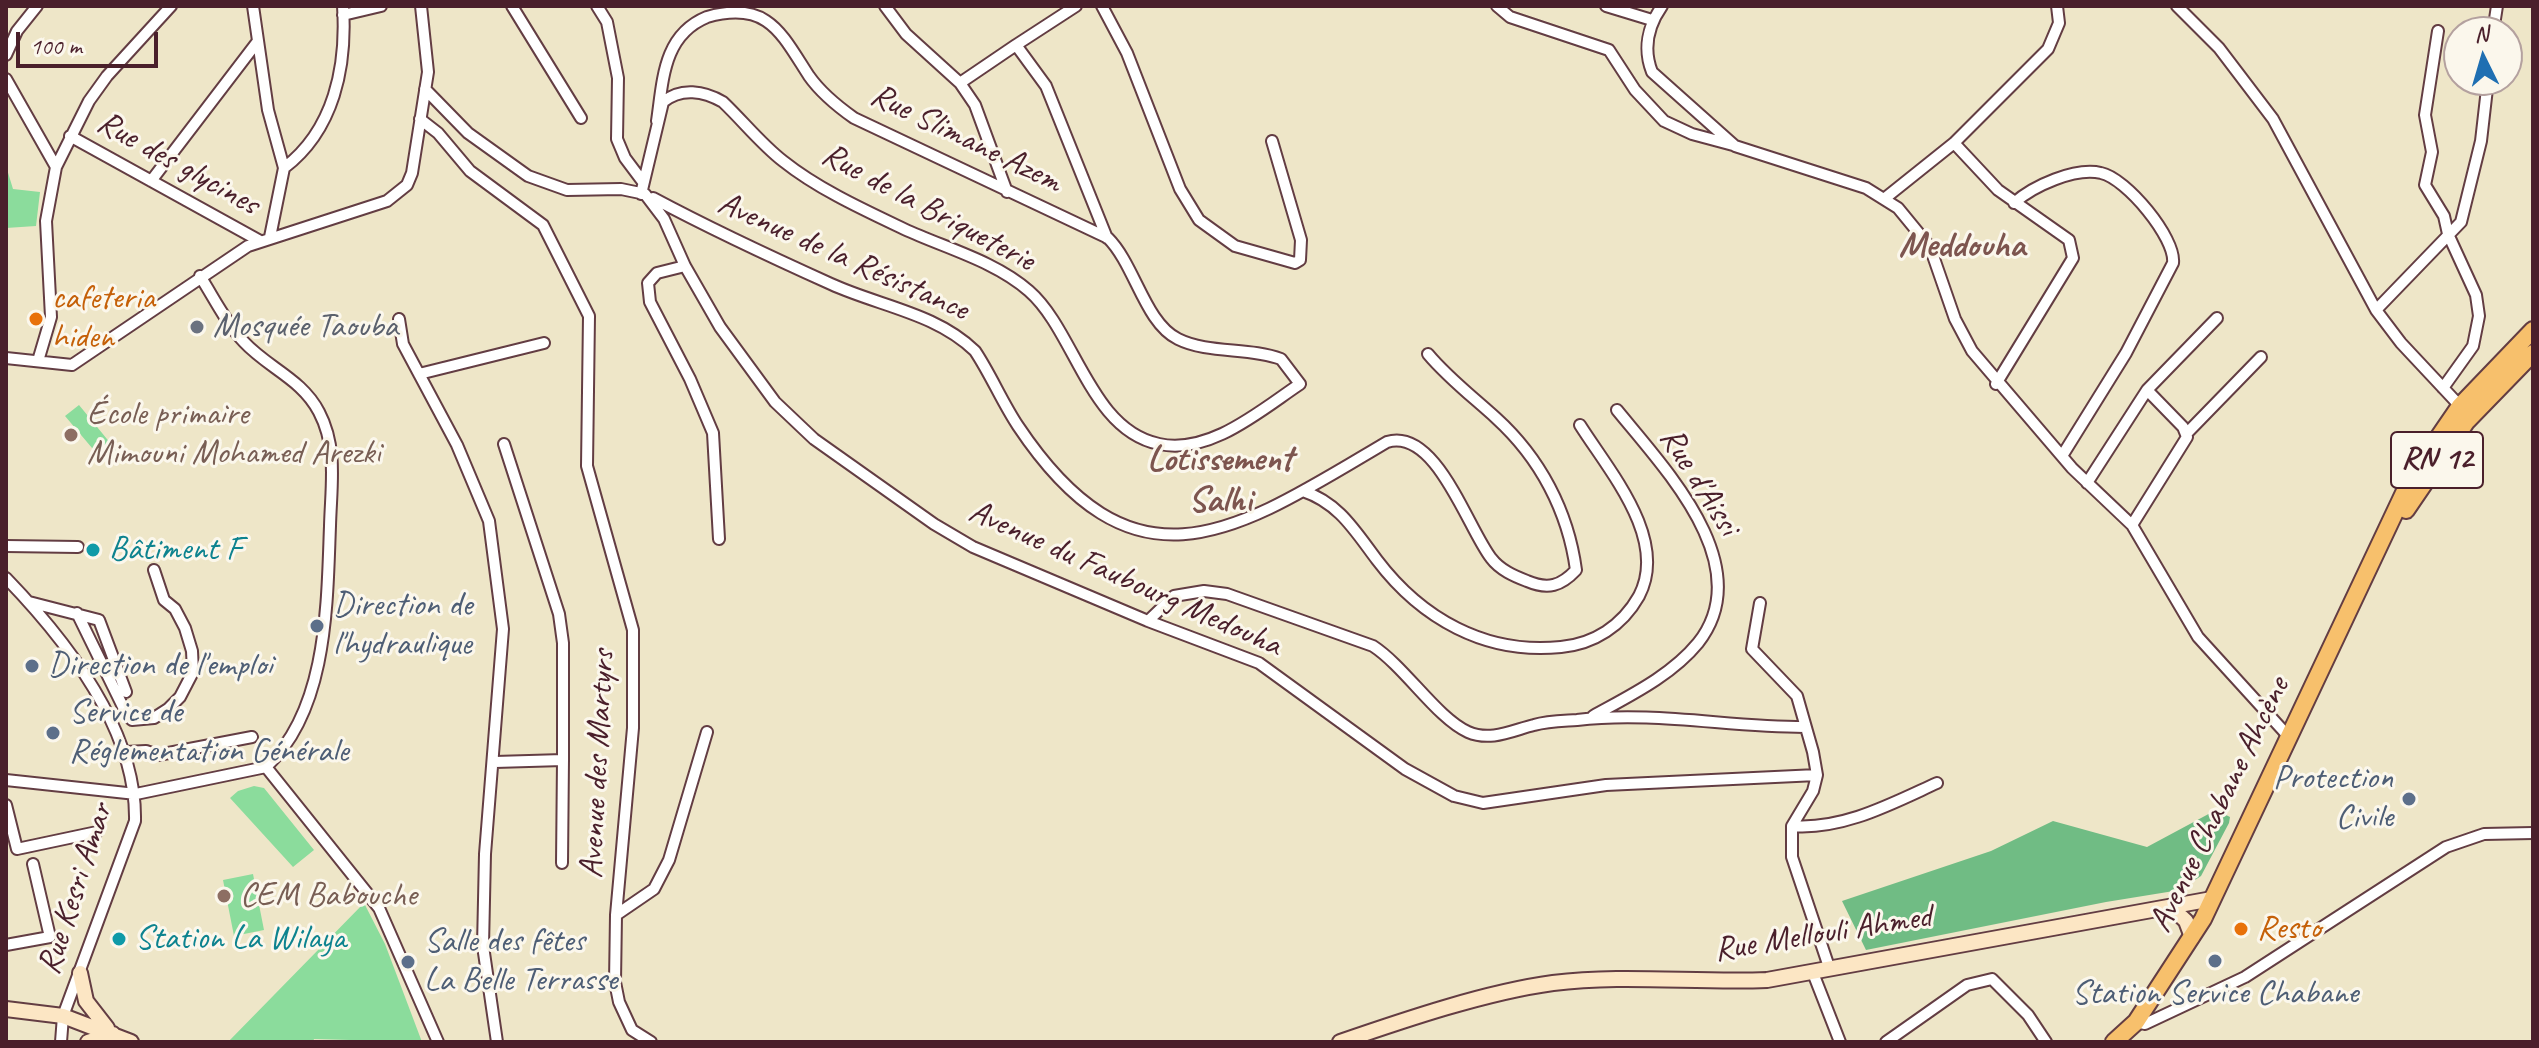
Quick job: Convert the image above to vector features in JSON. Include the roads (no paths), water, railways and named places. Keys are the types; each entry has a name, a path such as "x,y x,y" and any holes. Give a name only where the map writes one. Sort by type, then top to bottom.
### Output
{"main road":[{"path":"2361,583 2412,476 2460,406 2533,330"},
{"name":"RN 12","path":"2361,583 2459,431 2494,390 2533,353"},
{"name":"Avenue Chabane Ahcène","path":"2114,1042 2136,1022 2203,919 2361,583"}],"street":[{"path":"6,55 17,31 37,6"},
{"path":"38,361 51,317 46,221 56,167 70,136 107,76 171,6"},
{"path":"253,6 268,110 284,168 265,239"},
{"path":"284,168 304,153 335,96 341,65 343,10 381,6"},
{"path":"6,358 72,365 200,276 265,239 387,201 400,194 412,173 428,72 421,6"},
{"path":"512,6 581,118"},
{"path":"597,6 607,22 618,78 617,139 625,158 643,182"},
{"path":"885,6 906,34 960,83 975,105 1007,192"},
{"path":"960,83 1076,6"},
{"path":"1102,6 1127,53 1180,189 1199,220 1235,246 1295,263 1302,252 1301,240 1272,141"},
{"path":"1497,6 1510,17 1609,50 1635,90 1664,121 1692,134 1866,188 1898,208 1930,247 1955,319 1996,384 2087,483 2132,525 2198,637 2289,737"},
{"path":"1606,6 1636,10 1652,20"},
{"path":"1662,6 1652,20 1647,59 1652,72 1735,146"},
{"path":"1884,199 1954,143 2048,49 2059,23 2057,6"},
{"path":"2177,6 2219,48 2273,119 2376,310 2460,406"},
{"name":"Rue Slimane Azem","path":"657,121 666,59 673,44 700,20 722,10 749,9 784,31 809,75 844,111 1108,238 1127,261 1151,309 1169,333 1190,343 1275,357 1286,363 1300,384"},
{"path":"2438,31 2425,115 2432,152 2425,185 2444,216 2448,234 2476,295 2479,316 2473,346 2443,388"},
{"path":"153,179 258,41"},
{"path":"1016,45 1046,86 1108,238"},
{"path":"6,79 56,167"},
{"path":"425,89 468,133 528,176 567,190 621,189 643,194 657,121"},
{"name":"Rue de la Briqueterie","path":"657,121 663,102 670,97 697,92 712,96 729,107 780,159 814,182 1015,281 1041,303 1095,393 1123,425 1150,442 1183,444 1224,433 1300,384"},
{"path":"2376,310 2461,222 2481,141 2486,96"},
{"name":"Avenue des Martyrs","path":"420,119 438,133 470,171 543,225 589,316 589,477 633,630 633,728 616,915 615,982 619,1002 632,1030 651,1042"},
{"name":"Rue des glycines","path":"70,136 265,239"},
{"path":"1954,143 1983,176 2014,203 2069,240 2073,258 1996,384"},
{"path":"2014,203 2031,189 2077,174 2101,173 2113,178 2147,210 2173,252 2173,263 2126,353 2062,456"},
{"name":"Avenue du Faubourg Medouha","path":"643,194 664,219 685,266 720,327 775,402 814,439 934,524 973,547 1148,621 1259,663 1405,769 1469,802 1502,802 1606,785 1817,775"},
{"name":"Avenue de la Résistance","path":"643,194 773,258 861,296 909,312 966,342 1036,449 1087,505 1118,524 1161,534 1218,529 1247,521 1387,442 1409,442 1427,456 1445,477 1494,562 1512,575 1543,588 1567,579 1576,570 1574,555 1552,489 1533,459 1497,419 1428,354"},
{"path":"685,266 657,273 648,283 648,291 650,302 690,379 713,433 719,539"},
{"path":"6,780 136,794 266,767 289,740 309,692 325,633 333,458 319,412 306,394 244,342 200,276"},
{"path":"2087,483 2147,390 2217,318"},
{"path":"399,319 403,344 457,445 489,521 503,629 495,762 485,854 483,946 497,1042"},
{"path":"419,374 544,343"},
{"path":"2132,525 2188,432 2261,357"},
{"path":"2147,390 2188,432"},
{"name":"Rue d'Aissi","path":"1587,719 1644,687 1682,659 1698,643 1718,601 1712,546 1668,473 1617,410"},
{"path":"1303,491 1331,503 1403,592 1444,625 1493,642 1551,648 1583,645 1608,631 1634,605 1648,573 1640,526 1580,425"},
{"path":"504,444 559,614 563,643 562,863"},
{"path":"6,546 78,547"},
{"path":"77,613 127,715 132,720 154,718 180,697 194,662 185,628 164,600 154,570"},
{"name":"Rue Kesri Amar","path":"6,578 75,659 125,752 136,794 135,821 63,1016 59,1031 61,1042"},
{"path":"1148,621 1174,596 1190,591 1227,594 1373,646 1391,658 1469,732 1497,735 1536,724 1618,715 1804,727"},
{"path":"28,601 99,620 126,692"},
{"path":"1760,603 1752,649 1797,696 1817,775 1813,791 1792,826 1792,857 1830,970"},
{"path":"616,915 654,889 669,860 707,732"},
{"path":"125,752 146,751 158,755 252,737"},
{"path":"495,762 563,760"},
{"path":"266,767 379,908 438,1042"},
{"path":"1792,826 1820,828 1887,806 1937,783"},
{"path":"6,805 17,849 97,832"},
{"path":"2136,1022 2145,1024 2245,977 2446,847 2484,834 2533,833"},
{"path":"6,945 50,937 33,864"},
{"name":"Rue Mellouli Ahmed","path":"1340,1042 1514,990 1552,983 1594,979 1712,983 1813,973 2022,931 2173,907 2215,893"},
{"path":"2173,907 2203,919"},
{"path":"2173,907 2186,921 2192,937"},
{"path":"80,973 86,1001 114,1034"},
{"path":"1813,973 1840,1042"},
{"path":"1886,1042 1967,985 1992,979 2028,1015 2046,1042"},
{"path":"6,1009 63,1016 131,1042"},
{"path":"88,1042 114,1034"}],"place":[{"name":"cafeteria hiden","path":"36,319"},
{"name":"Mosquée Taouba","path":"197,327"},
{"name":"École primaire Mimouni Mohamed Arezki","path":"71,435"},
{"name":"Bâtiment F","path":"93,550"},
{"name":"Direction de l'hydraulique","path":"317,626"},
{"name":"Direction de l'emploi","path":"32,666"},
{"name":"Service de Réglementation Générale","path":"53,733"},
{"name":"Protection Civile","path":"2409,799"},
{"name":"CEM Babouche","path":"224,896"},
{"name":"Resto","path":"2241,929"},
{"name":"Station La Wilaya","path":"119,939"},
{"name":"Station Service Chabane","path":"2215,961"},
{"name":"Salle des fêtes La Belle Terrasse","path":"408,962"}],"district":[{"name":"Meddouha","path":"1962,247"},
{"name":"Lotissement Salhi","path":"1220,482"}]}
